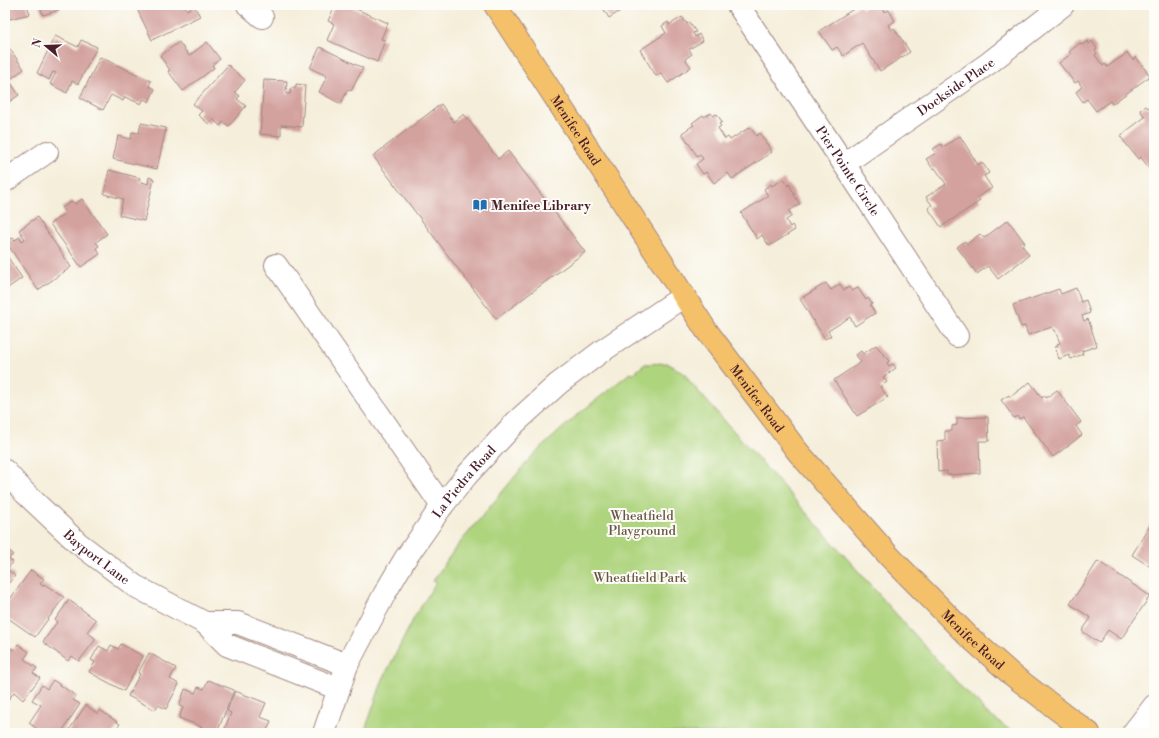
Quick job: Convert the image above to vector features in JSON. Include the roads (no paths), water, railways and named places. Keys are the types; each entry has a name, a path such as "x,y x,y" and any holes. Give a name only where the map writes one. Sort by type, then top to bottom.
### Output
{"main road":[{"name":"Menifee Road","path":"495,5 706,330 798,452 889,556 967,635 1011,674 1089,733"}],"street":[{"name":"Pier Pointe Circle","path":"738,5 957,336"},
{"name":"Dockside Place","path":"844,164 989,63 1063,5"},
{"path":"5,180 47,152"},
{"path":"276,265 442,506"},
{"name":"La Piedra Road","path":"324,733 347,665 404,559 442,506 467,475 516,422 558,384 602,351 684,296"},
{"name":"Bayport Lane","path":"5,471 25,493 84,548 135,586 205,623 227,645 339,689"},
{"name":"Bayport Lane","path":"205,623 238,623 347,665"},
{"path":"1134,733 1154,706"}],"place":[{"name":"Menifee Library","path":"480,205"}],"park label":[{"name":"Wheatfield Playground","path":"642,522"},
{"name":"Wheatfield Park","path":"640,577"}]}
